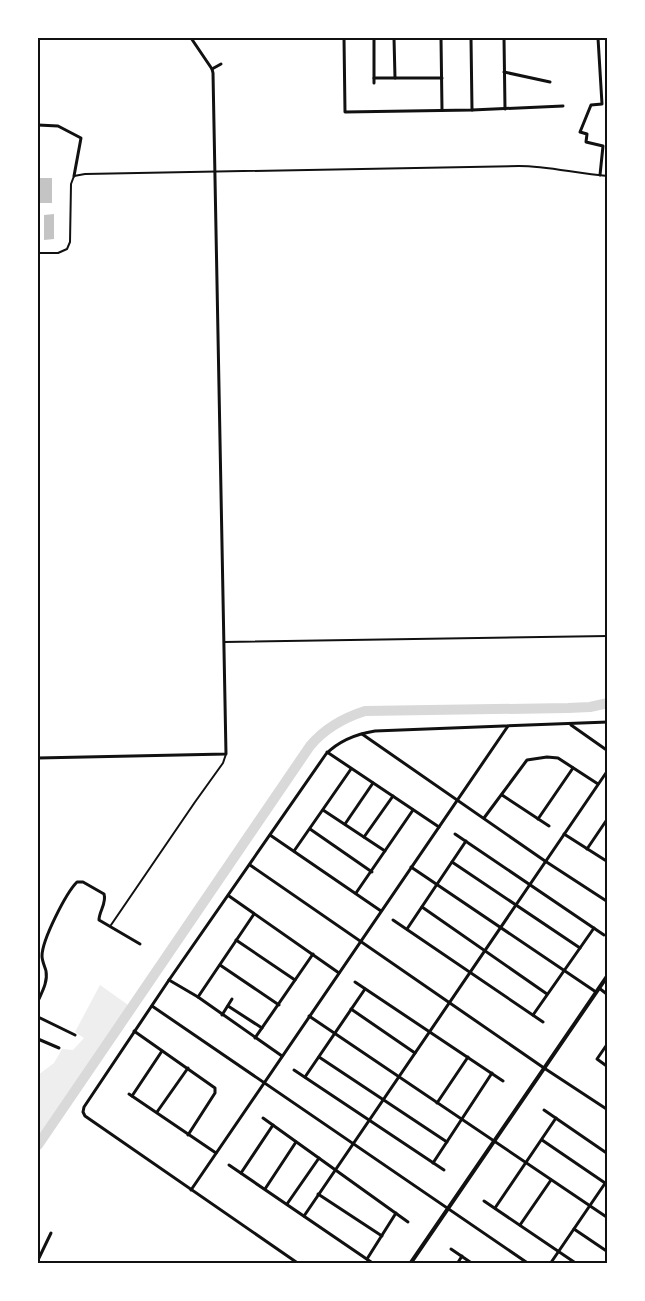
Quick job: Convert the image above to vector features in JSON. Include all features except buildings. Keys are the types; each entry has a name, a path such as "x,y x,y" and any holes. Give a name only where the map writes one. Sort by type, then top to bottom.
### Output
{"street":[{"path":"38,758 226,754 212,69 190,38"},
{"path":"344,38 345,112 563,106"},
{"path":"374,38 374,84"},
{"path":"394,38 395,78"},
{"path":"441,38 442,110"},
{"path":"471,38 472,110"},
{"path":"504,38 506,109"},
{"path":"598,38 602,104 590,105 580,132 587,134 586,142 603,146 600,175"},
{"path":"212,69 221,64"},
{"path":"504,72 550,82"},
{"path":"374,78 442,78"},
{"path":"38,125 58,126 81,138 74,176"},
{"path":"299,1264 84,1114 84,1107 134,1031 327,752 345,739 375,731 570,725 608,722"},
{"path":"570,725 608,751"},
{"path":"191,1190 508,726"},
{"path":"361,734 545,861 608,902"},
{"path":"327,752 439,827"},
{"path":"484,818 527,760 554,757 598,784"},
{"path":"538,819 573,768"},
{"path":"294,852 351,769"},
{"path":"304,1216 608,770"},
{"path":"344,824 373,783"},
{"path":"502,795 549,826"},
{"path":"364,837 393,796"},
{"path":"323,810 385,852"},
{"path":"356,894 414,810"},
{"path":"587,849 608,818"},
{"path":"310,829 372,872"},
{"path":"455,834 604,934"},
{"path":"564,834 608,862"},
{"path":"270,835 381,911"},
{"path":"407,929 466,841"},
{"path":"452,862 580,948"},
{"path":"250,865 361,943 608,1110"},
{"path":"412,867 596,992"},
{"path":"38,1001 46,978 40,958 56,918 70,891 77,882 83,882 104,894 105,899 99,918 140,944"},
{"path":"228,896 339,973"},
{"path":"422,907 547,994"},
{"path":"198,997 254,914"},
{"path":"393,920 543,1022"},
{"path":"533,1015 594,928"},
{"path":"236,940 295,980"},
{"path":"38,943 44,946"},
{"path":"255,1038 313,954"},
{"path":"220,965 279,1005"},
{"path":"410,1264 608,975"},
{"path":"169,980 198,997 282,1056"},
{"path":"355,982 503,1081"},
{"path":"305,1077 365,988"},
{"path":"599,988 608,995"},
{"path":"222,1015 232,999"},
{"path":"152,1006 529,1264"},
{"path":"228,1006 262,1028"},
{"path":"351,1009 414,1053"},
{"path":"309,1016 608,1218"},
{"path":"38,1017 74,1035"},
{"path":"134,1031 214,1086 216,1090 188,1135"},
{"path":"38,1039 59,1048"},
{"path":"608,1043 597,1059 608,1067"},
{"path":"162,1051 131,1095 216,1153"},
{"path":"319,1057 447,1142"},
{"path":"437,1103 468,1057"},
{"path":"157,1112 188,1068"},
{"path":"294,1070 444,1170"},
{"path":"433,1163 492,1073"},
{"path":"544,1110 608,1154"},
{"path":"263,1118 408,1222"},
{"path":"495,1208 556,1118"},
{"path":"240,1173 273,1125"},
{"path":"542,1140 606,1184"},
{"path":"265,1189 296,1142"},
{"path":"287,1204 319,1158"},
{"path":"229,1165 374,1264"},
{"path":"550,1264 608,1179"},
{"path":"520,1225 551,1180"},
{"path":"318,1194 382,1236"},
{"path":"484,1200 577,1264"},
{"path":"367,1259 396,1213"},
{"path":"574,1229 608,1252"},
{"path":"38,1260 51,1233"},
{"path":"451,1248 473,1264"},
{"path":"457,1264 462,1256"}],"lane":[{"path":"38,253 58,253 67,249 70,242 71,184 74,176 85,174 539,166 608,176"},
{"path":"224,642 608,636"},
{"path":"111,925 194,802 223,763 226,754"}],"shaded area":[{"path":"100,985 131,1007 41,1140 38,1139 38,1075 54,1063 62,1049 73,1050 84,1038 75,1032"}],"waterway":[{"path":"38,1145 310,746 328,729 342,720 365,711 568,708 590,707 608,703"}]}
